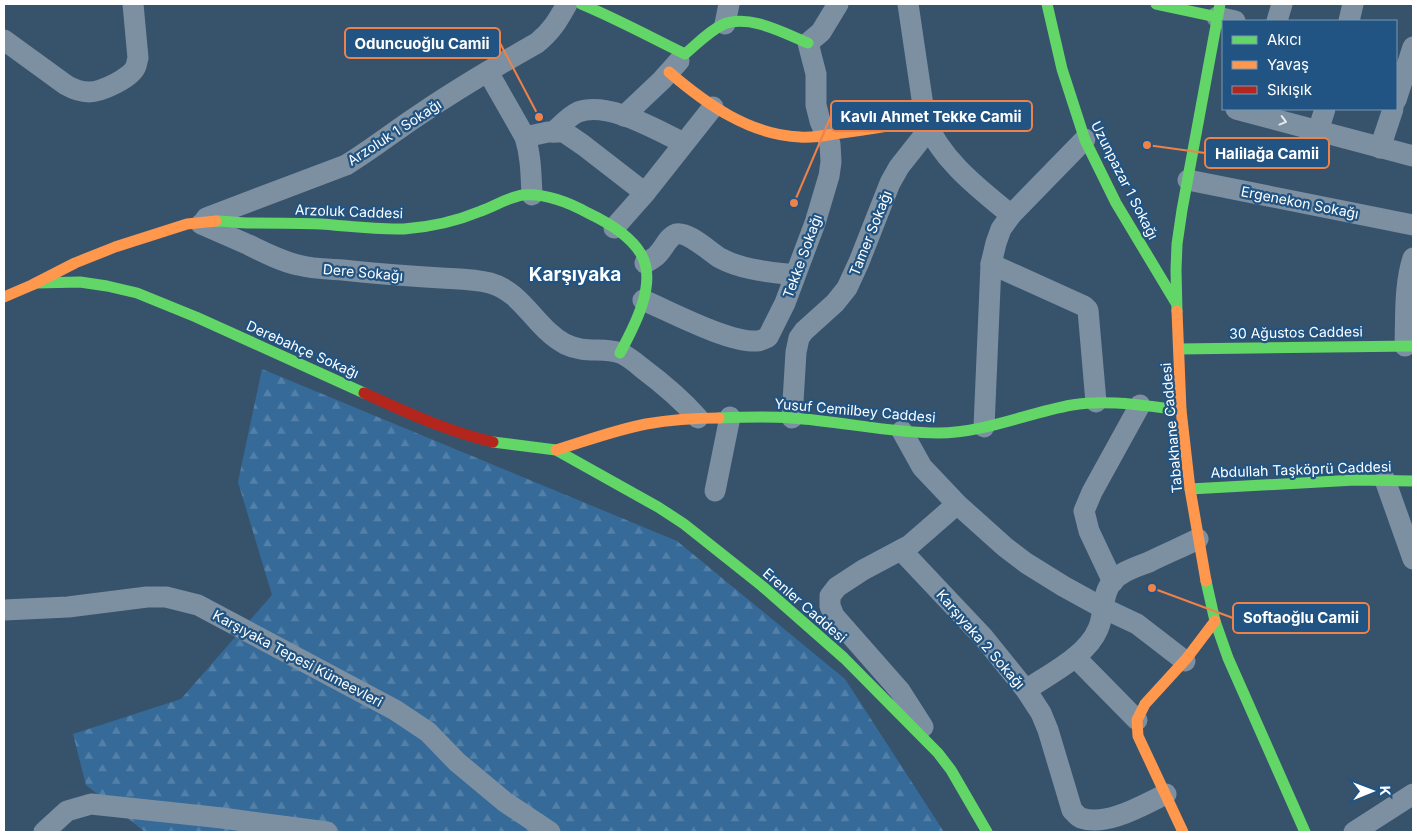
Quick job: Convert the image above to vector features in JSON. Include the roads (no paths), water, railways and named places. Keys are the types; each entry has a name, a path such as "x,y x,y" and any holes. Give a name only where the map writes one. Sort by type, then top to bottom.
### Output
{"street":[{"path":"4,40 66,85 77,90 90,92 102,90 130,74 136,67 138,58 133,4"},
{"name":"Arzoluk 1 Sokağı","path":"196,222 346,165 421,114 537,43 554,27 567,4"},
{"path":"624,116 727,14 740,21 748,22 808,43 821,32 838,4"},
{"path":"908,4 927,124 942,150 968,179 1011,215"},
{"name":"Uzunpazar 1 Sokağı","path":"1047,4 1050,24 1063,74 1085,139 1128,222 1177,306"},
{"path":"1156,4 1224,14"},
{"path":"1277,20 1282,4"},
{"path":"1348,20 1353,4"},
{"path":"586,5 686,54"},
{"name":"Tabakhane Caddesi","path":"1222,22 1203,100 1177,244 1177,306 1182,410 1190,489 1198,540 1215,621 1228,658 1305,832"},
{"name":"Tekke Sokağı","path":"768,337 796,275 829,176 832,152 816,105 816,74 808,43"},
{"path":"1397,96 1413,47"},
{"path":"488,72 525,137 531,164 532,195"},
{"path":"670,72 688,89 713,107 752,127 767,132 796,137 812,137 927,124"},
{"path":"1203,100 1222,105"},
{"path":"614,228 645,193 713,107"},
{"path":"554,132 578,112 600,110 624,116 684,143"},
{"path":"1247,110 1413,156"},
{"path":"1318,131 1325,110"},
{"path":"1380,148 1393,110"},
{"name":"Tamer Sokağı","path":"792,418 796,352 799,338 804,331 835,303 847,288 860,262 890,183 927,124"},
{"path":"525,137 564,132 645,193"},
{"path":"984,427 991,264 996,243 1001,229 1011,215 1085,139"},
{"name":"Ergenekon Sokağı","path":"1188,180 1413,225"},
{"name":"Arzoluk Caddesi","path":"196,222 304,224 368,229 415,228 461,218 510,198 532,195 549,196 598,218 614,228 629,239 642,254 645,263"},
{"path":"4,297 72,264 112,248 196,222"},
{"name":"Dere Sokağı","path":"196,222 278,259 299,265 375,274 490,283 502,288 520,301 542,327 564,343 575,348 620,353 628,357 670,390 698,418"},
{"path":"620,353 639,316 647,273 645,263 657,255 670,238 677,234 685,235 720,258 732,263 762,271 796,275"},
{"path":"1409,346 1407,284 1413,258"},
{"path":"991,264 1084,306 1088,310 1096,402"},
{"name":"Derebahçe Sokağı","path":"36,283 80,282 137,293 196,317 394,407 448,429 475,438 504,444 556,450"},
{"path":"643,300 720,334 742,340 756,342 768,337 804,331"},
{"name":"30 Ağustos Caddesi","path":"1179,349 1409,346"},
{"name":"Yusuf Cemilbey Caddesi","path":"556,450 613,432 647,424 698,418 792,418 902,431 939,433 964,431 1072,405 1096,402 1182,410"},
{"path":"1113,582 1088,531 1084,511 1092,492 1140,405"},
{"path":"715,491 730,417"},
{"path":"902,431 922,467 957,504 1005,547 1026,563 1103,608 1136,624 1185,661"},
{"name":"Erenler Caddesi","path":"556,450 658,507 684,524 762,586 844,658 938,753 951,770 987,832"},
{"path":"1385,480 1413,559"},
{"name":"Abdullah Taşköprü Caddesi","path":"1190,489 1385,480 1413,481"},
{"path":"938,753 900,691 834,616 830,606 830,596 837,587 862,570 910,545 957,504"},
{"path":"1026,690 1075,657 1094,639 1099,627 1106,594 1113,582 1124,573 1198,540"},
{"name":"Karşıyaka 2 Sokağı","path":"901,550 984,638 1042,713 1072,810 1080,818 1092,820 1107,819 1121,815 1166,794"},
{"name":"Karşıyaka Tepesi Kümeevleri","path":"4,610 68,607 147,597 166,597 198,605 395,710 428,732 457,762 505,802 550,832"},
{"path":"1183,832 1138,736 1137,720 1152,695 1185,661 1215,621"},
{"path":"1075,657 1137,720"},
{"path":"1354,832 1413,794"},
{"path":"44,832 67,811 90,804 222,818 327,832"}],"place":[{"name":"Oduncuoğlu Camii","path":"539,117"},
{"name":"Halilağa Camii","path":"1147,145"},
{"name":"Kavlı Ahmet Tekke Camii","path":"794,203"},
{"name":"Softaoğlu Camii","path":"1152,588"}],"district":[{"name":"Karşıyaka","path":"575,274"}]}
